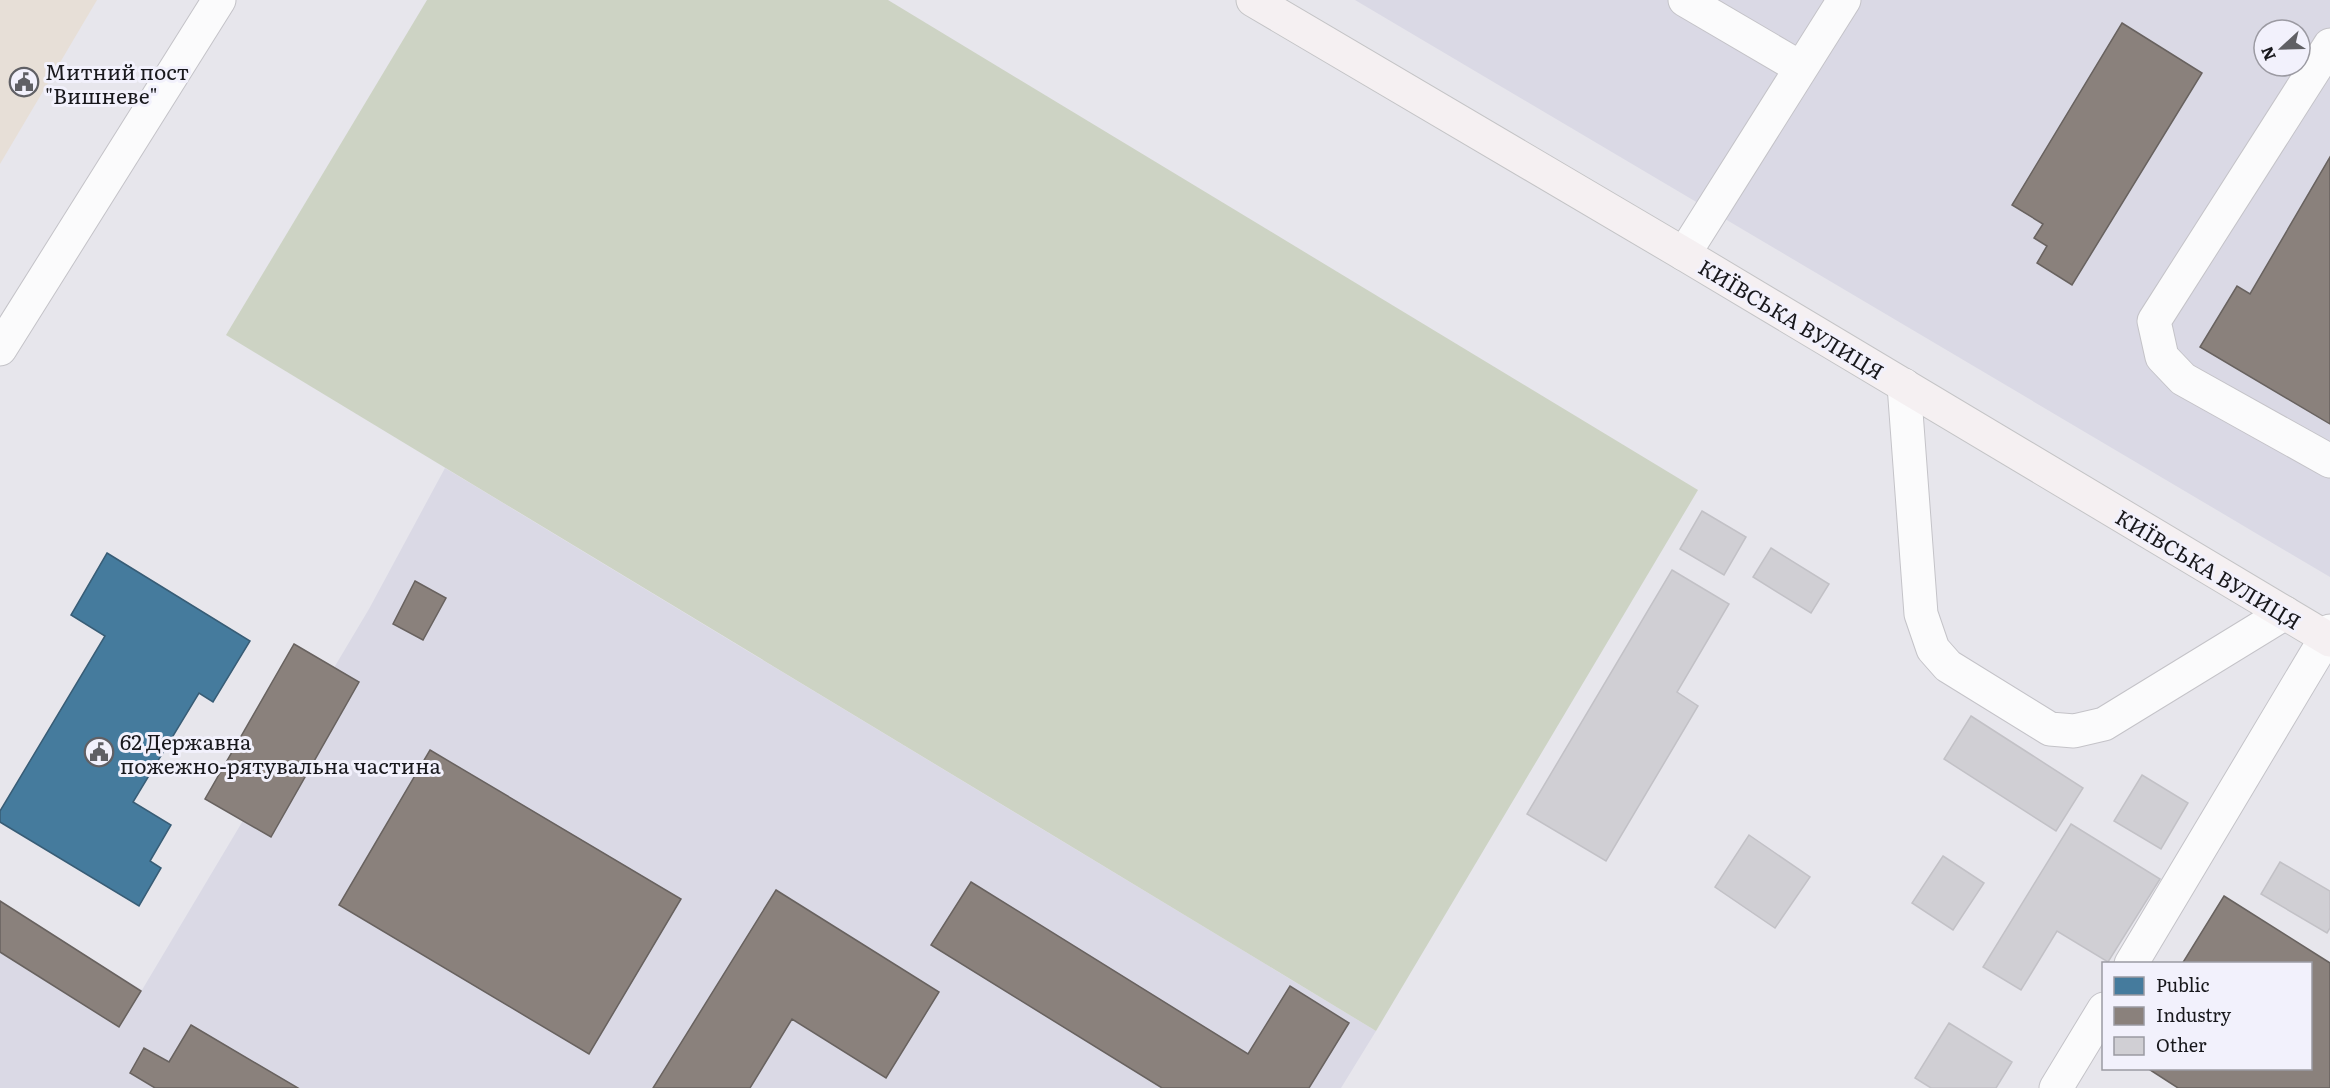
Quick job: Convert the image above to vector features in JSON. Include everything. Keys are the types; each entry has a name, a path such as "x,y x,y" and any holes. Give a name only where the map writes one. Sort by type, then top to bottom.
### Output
{"main road":[{"name":"КИЇВСЬКА ВУЛИЦЯ","path":"1253,0 2285,613 2329,636"}],"street":[{"path":"0,349 219,0"},
{"path":"1685,0 1801,68"},
{"path":"1684,254 1844,0"},
{"path":"2330,45 2154,321 2163,357 2183,380 2330,461"},
{"path":"1904,385 1921,614 1933,650 1948,666 2050,729 2074,731 2104,724 2285,613"},
{"path":"2132,962 2329,636"},
{"path":"2056,1088 2102,1011"}],"shaded area":[{"name":"Митний пост \"Вишневе\"","path":"0,0 97,0 0,164"},
{"path":"1355,0 2330,0 2330,577"},
{"path":"445,468 1376,1031 1341,1088 0,1088 0,903 142,990 369,609"}],"green space":[{"path":"427,0 888,0 1698,490 1376,1031 226,335"}],"building: Public":[{"name":"62 Державна пожежно-рятувальна частина","path":"107,553 250,641 213,702 199,693 133,802 171,825 150,861 161,868 139,906 0,822 0,811 105,636 71,615"}],"building: Industry":[{"path":"2122,23 2202,73 2072,285 2037,263 2047,246 2034,238 2043,224 2012,205"},
{"path":"2330,157 2330,424 2200,347 2237,286 2250,294"},
{"path":"415,581 446,598 423,640 393,624"},
{"path":"294,644 359,682 271,837 205,799"},
{"path":"430,750 681,899 589,1054 339,905"},
{"path":"971,882 1248,1054 1290,986 1349,1023 1309,1088 1162,1088 931,945"},
{"path":"776,890 939,992 886,1078 792,1019 750,1088 653,1088"},
{"path":"2224,896 2330,963 2330,1088 2178,1088 2150,1070 2312,1070 2312,962 2183,962"},
{"path":"0,901 141,991 119,1027 0,952"},
{"path":"191,1025 298,1088 155,1088 130,1073 144,1048 169,1062"}],"building: Other":[{"path":"1702,511 1746,537 1724,575 1680,549"},
{"path":"1771,548 1829,584 1811,613 1753,577"},
{"path":"1672,570 1729,604 1677,692 1698,706 1606,861 1527,814"},
{"path":"1971,716 2083,788 2056,831 1944,759"},
{"path":"2142,775 2188,803 2161,849 2114,821"},
{"path":"2071,824 2160,879 2108,962 2057,931 2021,990 1983,967"},
{"path":"1749,835 1810,877 1775,928 1715,887"},
{"path":"1943,856 1984,883 1953,930 1912,903"},
{"path":"2280,862 2330,891 2330,928 2327,933 2261,894"},
{"path":"1949,1023 2012,1062 1996,1088 1931,1088 1915,1078"}],"place":[{"name":"Митний пост \"Вишневе\"","path":"24,82"},
{"name":"62 Державна пожежно-рятувальна частина","path":"99,752"}]}
